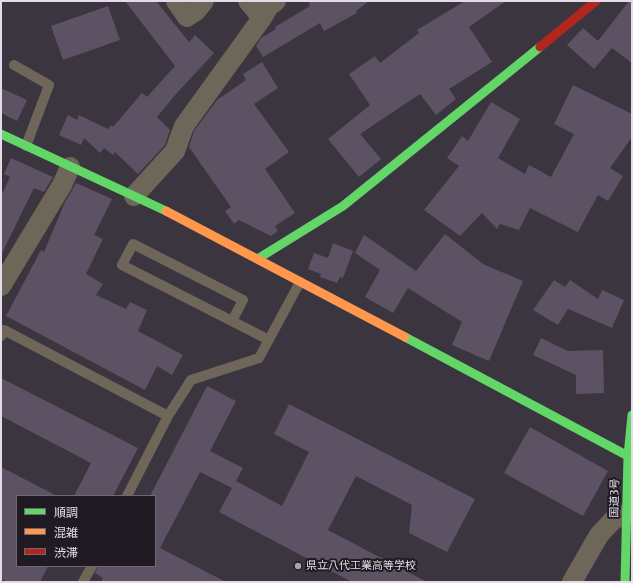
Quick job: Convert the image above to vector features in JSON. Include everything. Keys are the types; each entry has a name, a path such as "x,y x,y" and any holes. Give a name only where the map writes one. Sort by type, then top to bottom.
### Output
{"main road":[{"path":"259,258 343,206 596,1"},
{"path":"1,134 179,217 259,258 300,282 630,456"},
{"name":"国道3号","path":"625,582 626,514 632,415"}],"street":[{"path":"176,1 187,17 196,11 204,1"},
{"path":"248,1 262,18"},
{"path":"134,196 175,151 184,126 262,18 269,6 276,1"},
{"path":"1,286 62,185 70,167"},
{"path":"572,582 599,535 613,520 626,514"}],"lane":[{"path":"14,65 49,85 26,146"},
{"path":"232,321 244,300 133,244 122,265 269,340"},
{"path":"128,495 168,416 191,380 260,358 300,282"},
{"path":"1,336 4,330 168,416"},
{"path":"84,582 92,567"}],"building":[{"path":"125,1 156,1 189,42 195,35 214,53 157,117 170,130 165,145 138,174 115,152 113,155 104,148 100,153 84,138 81,145 59,135 68,115 77,120 79,115 108,129 111,125 113,127 142,93 147,97 175,66"},
{"path":"308,1 369,1 356,11 357,13 324,31 320,23 263,57 256,46 261,38 276,29 275,27 310,6"},
{"path":"465,1 506,1 469,27 492,62 449,89 456,99 436,115 420,94 360,134 381,159 359,177 328,139 370,105 349,74 375,56 380,63 419,33 417,30"},
{"path":"629,1 632,1 632,63 612,48 594,69 567,45 583,28 598,41"},
{"path":"108,6 120,40 63,60 51,26"},
{"path":"262,62 278,88 254,104 289,152 265,169 295,213 275,226 278,231 271,236 239,220 234,224 225,211 231,207 189,147 194,131 217,100 246,80 243,74"},
{"path":"573,85 632,114 632,137 610,168 623,176 608,201 598,195 578,232 530,208 519,230 500,224 497,229 482,213 460,236 424,210 459,166 447,158 462,136 468,141 491,102 520,119 498,158 525,174 529,165 551,177 574,134 554,124"},
{"path":"1,88 27,100 17,121 1,113"},
{"path":"11,158 53,177 44,192 34,188 1,255 1,196 10,177 4,174"},
{"path":"76,183 112,199 94,235 103,239 86,274 103,284 96,295 126,309 130,302 147,310 138,331 183,355 172,375 157,366 145,390 6,316 41,250 44,252 65,202"},
{"path":"445,234 483,264 523,281 489,361 452,345 462,322 408,288 393,313 365,297 380,270 355,253 364,235 416,271"},
{"path":"333,243 353,251 343,278 340,277 337,283 320,277 321,274 308,269 314,253 328,258"},
{"path":"554,280 565,287 570,280 598,299 602,290 624,300 612,328 568,309 558,325 533,310"},
{"path":"541,338 568,351 603,350 604,393 576,394 576,375 533,355"},
{"path":"1,378 138,448 114,495 75,495 91,463 1,416"},
{"path":"207,386 236,401 210,451 243,468 236,481 282,506 309,452 274,434 289,404 475,499 447,552 409,533 412,505 356,476 328,530 427,582 352,582 219,512 232,488 200,472 160,548 226,582 101,582 103,578 95,573 98,567 156,567 156,495 151,495"},
{"path":"530,427 608,471 583,516 504,473"},
{"path":"1,467 55,495 16,495 16,567 48,567 40,582 8,582 1,579"}],"traffic: fast":[{"path":"259,258 343,206 540,47"},
{"path":"1,134 166,211"},
{"path":"405,337 628,456 632,456"},
{"path":"625,582 628,456 632,415"}],"traffic: slow":[{"path":"166,211 405,337"}],"traffic: jam":[{"path":"540,47 596,1"}],"place":[{"name":"県立八代工業高等学校","path":"298,566"}]}
